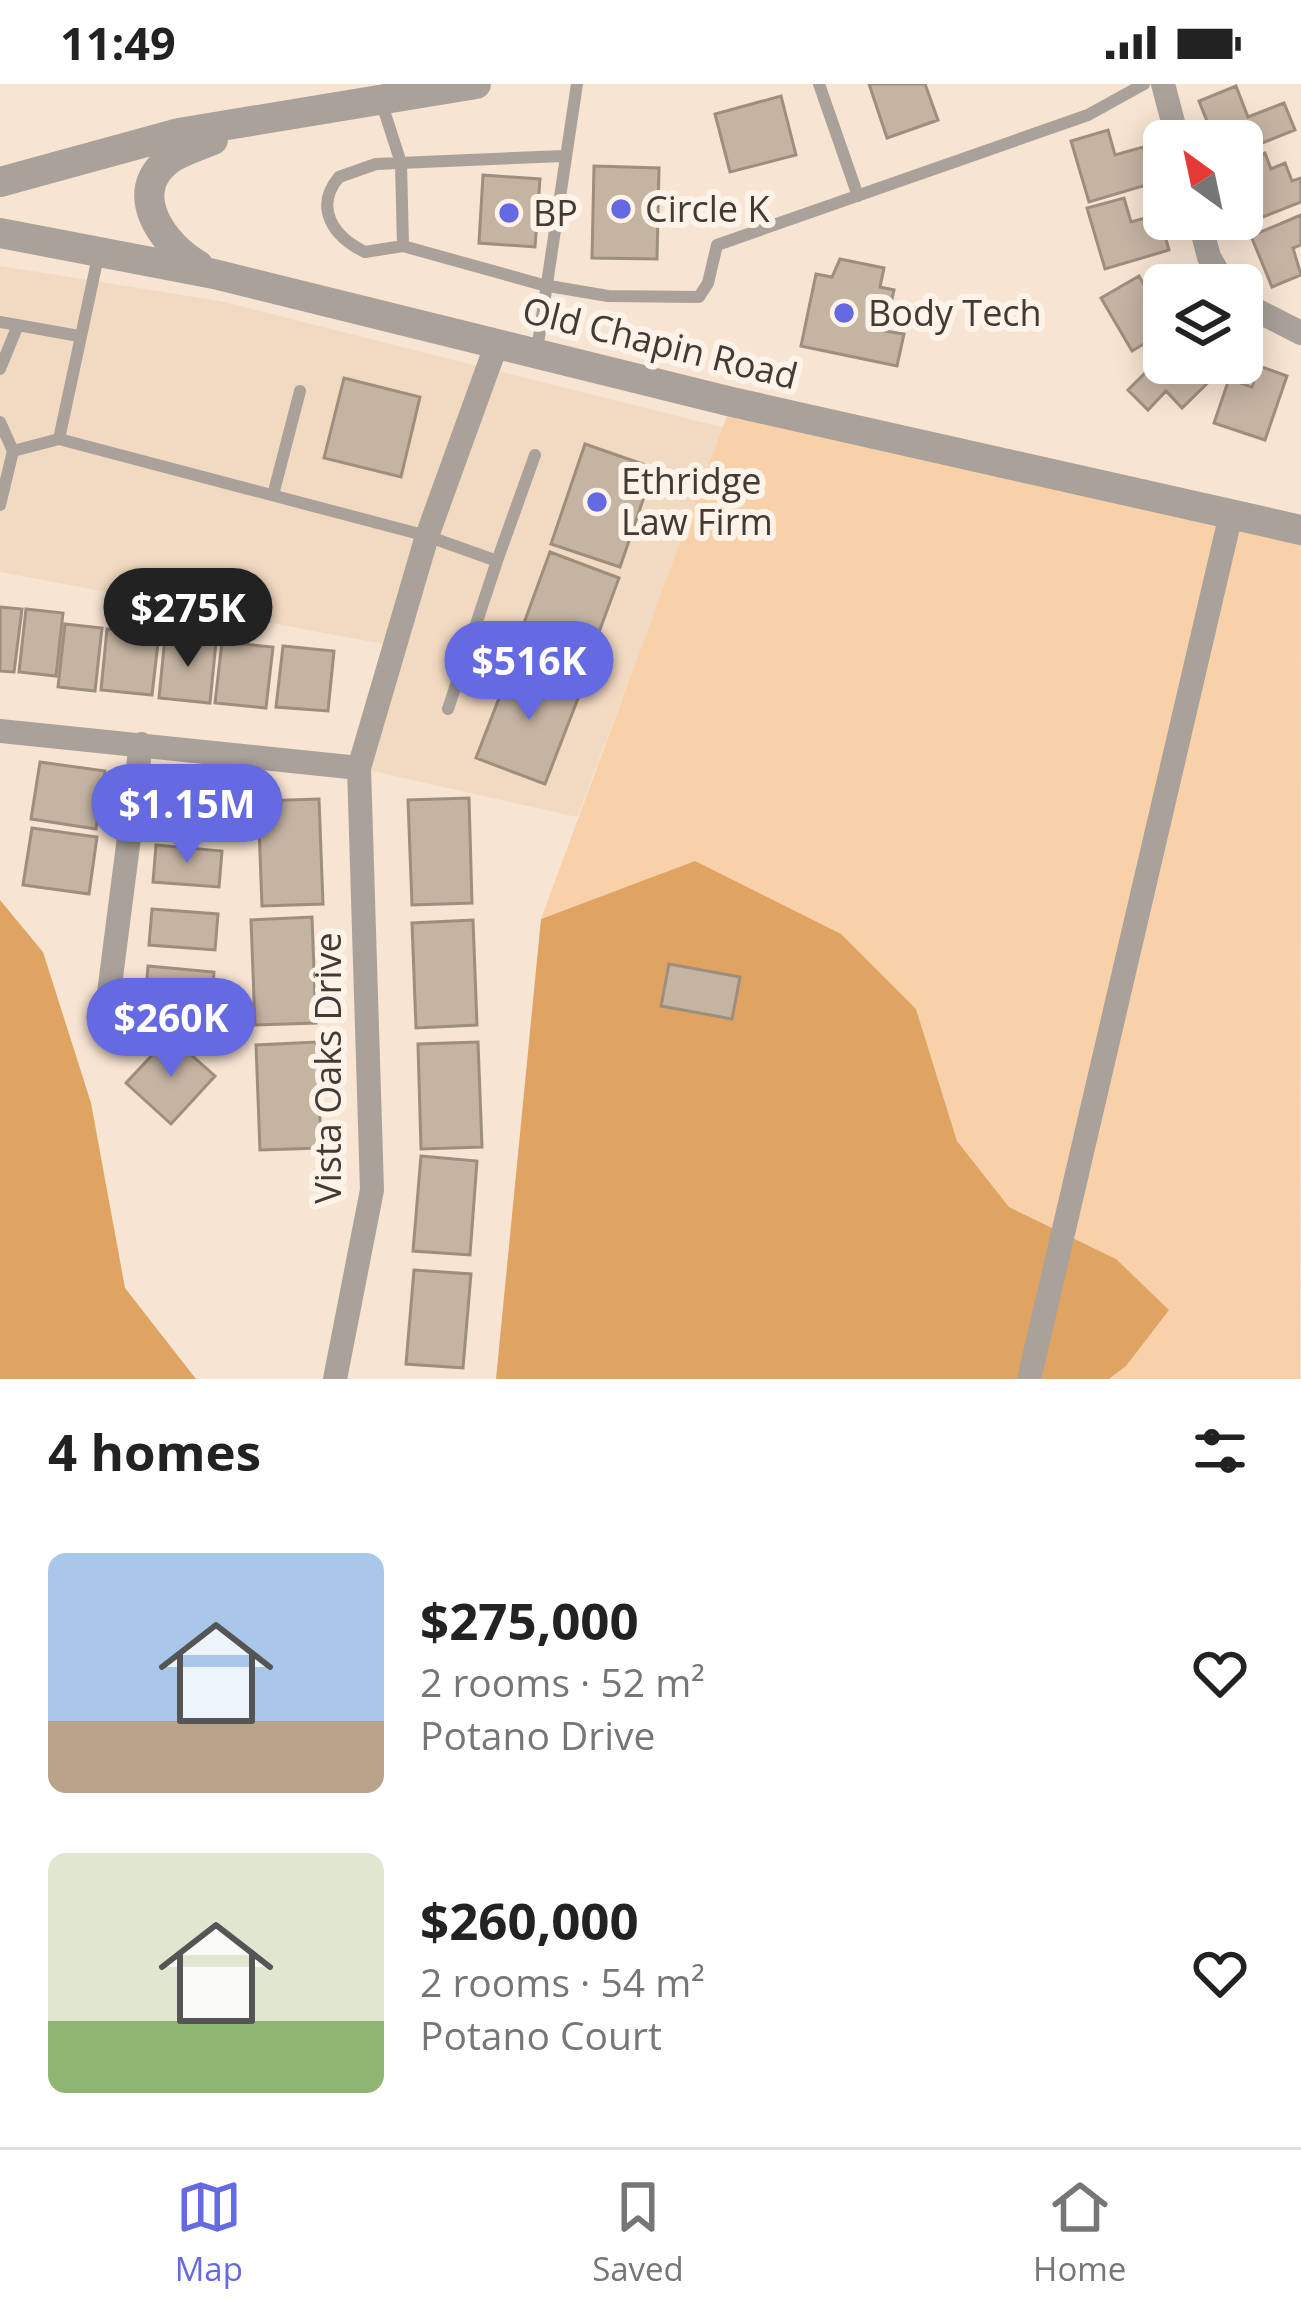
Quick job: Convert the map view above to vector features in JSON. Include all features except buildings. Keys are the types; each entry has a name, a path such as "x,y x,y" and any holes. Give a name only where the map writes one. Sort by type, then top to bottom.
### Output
{"street":[{"path":"0,182 179,134 476,84"},
{"path":"1163,84 1172,120"},
{"path":"214,274 178,254 162,237 152,220 151,188 166,161 254,121"},
{"name":"Old Chapin Road","path":"0,232 214,274 1301,530"},
{"path":"1263,314 1301,333"},
{"name":"Vista Oaks Drive","path":"335,1379 372,1190 359,769 428,536 497,343"},
{"path":"1029,1379 1231,514"},
{"path":"0,731 359,769"},
{"path":"110,993 140,744"}],"lane":[{"path":"537,353 543,285 577,84"},
{"path":"818,84 858,196"},
{"path":"563,156 401,164 348,172 332,186 326,202 334,227 350,245 365,252 403,246 543,285 608,296 699,297 717,245 1088,115 1144,84"},
{"path":"381,101 401,164 403,246"},
{"path":"59,439 99,250"},
{"path":"0,322 79,337"},
{"path":"0,369 18,325"},
{"path":"274,495 300,391"},
{"path":"0,422 13,451 2,499"},
{"path":"13,451 59,439 428,536 497,561"},
{"path":"448,709 535,455"}],"shaded area":[{"path":"0,266 220,301 725,428 577,817 359,768 394,646 0,572"},
{"path":"732,402 1301,530 1300,1379 1109,1379 1126,1366 1116,1259 1009,1207 957,1141 916,1009 695,861 541,919"},
{"path":"695,861 841,934 916,1009 957,1141 1009,1207 1116,1259 1169,1310 1126,1366 1109,1379 496,1379 541,919"},
{"path":"0,900 43,952 91,1103 125,1288 196,1379 0,1379"}],"place":[{"name":"Circle K","path":"621,209"},
{"name":"BP","path":"509,213"},
{"name":"Body Tech","path":"844,313"},
{"name":"Ethridge Law Firm","path":"597,502"}]}
